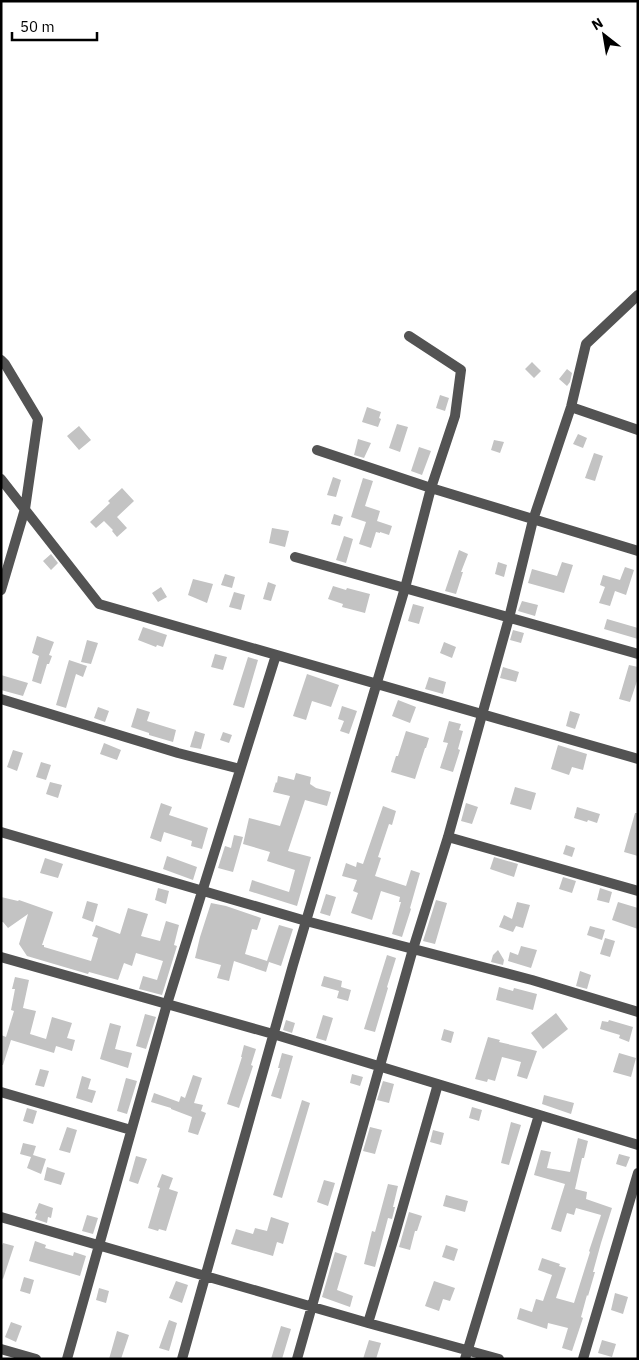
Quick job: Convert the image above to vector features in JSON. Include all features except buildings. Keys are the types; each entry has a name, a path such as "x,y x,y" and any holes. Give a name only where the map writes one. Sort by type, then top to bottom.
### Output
{"street":[{"path":"296,1359 412,949 448,837 509,618 533,520 571,407 586,344 638,295"},
{"path":"182,1359 273,1034 405,588 431,488 455,416 460,370 409,336"},
{"path":"1,360 6,364 38,419 25,509 1,590"},
{"path":"571,407 638,430"},
{"path":"317,450 431,488 638,551"},
{"path":"1,478 99,604 638,759"},
{"path":"295,557 638,654"},
{"path":"67,1359 167,1004 276,655"},
{"path":"1,699 178,753 240,769"},
{"path":"1,832 306,921 532,980 638,1012"},
{"path":"448,837 638,891"},
{"path":"1,957 273,1034 638,1145"},
{"path":"368,1323 396,1234 438,1084"},
{"path":"1,1092 131,1130"},
{"path":"466,1354 539,1115"},
{"path":"583,1359 638,1173"},
{"path":"1,1217 368,1323 466,1354 499,1359"},
{"path":"1,1349 36,1359"}]}
